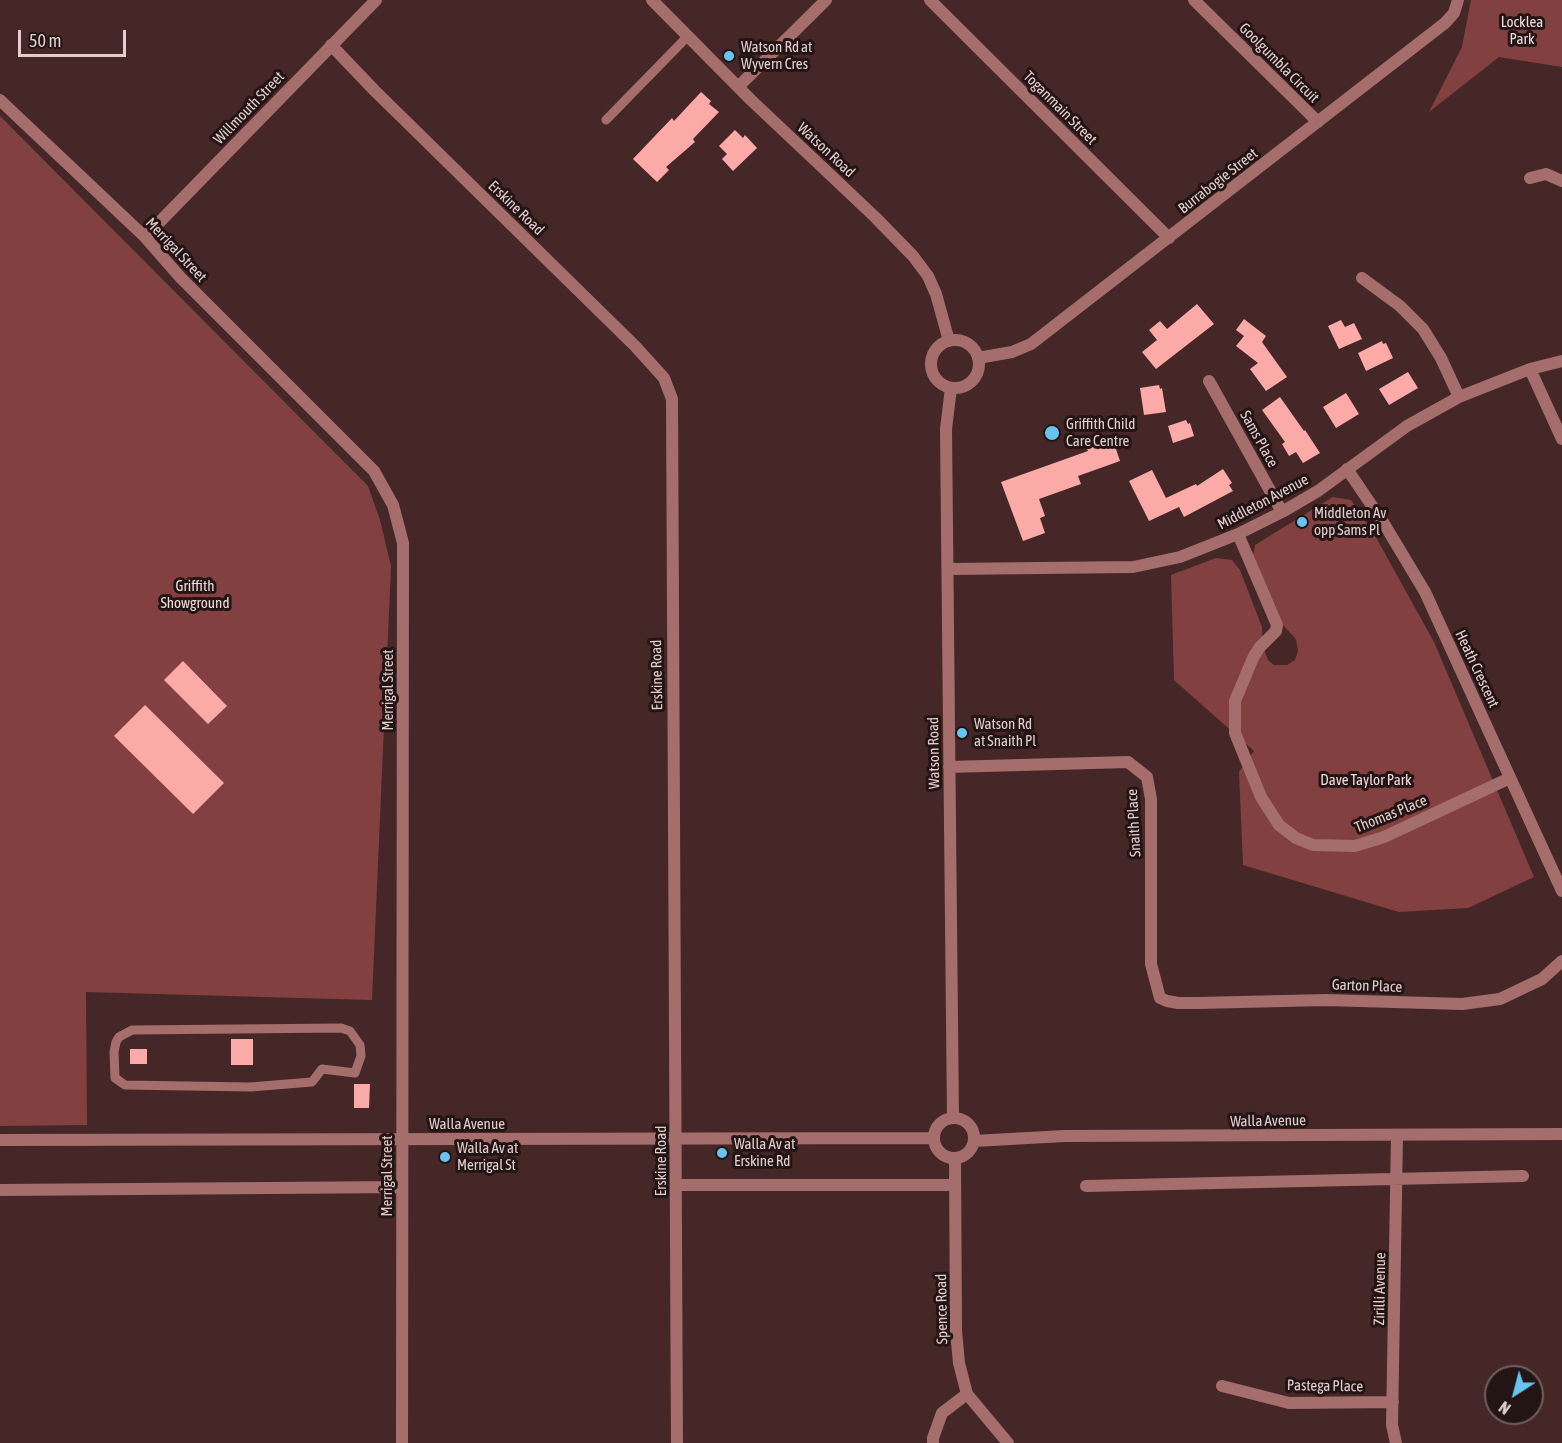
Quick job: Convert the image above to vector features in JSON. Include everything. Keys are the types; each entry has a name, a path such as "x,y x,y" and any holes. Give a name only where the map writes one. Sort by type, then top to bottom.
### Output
{"street":[{"name":"Willmouth Street","path":"144,237 376,0"},
{"name":"Watson Road","path":"652,0 738,87 913,256 928,276 936,294 949,341"},
{"path":"738,87 826,0"},
{"name":"Toganmain Street","path":"930,0 1169,238"},
{"name":"Goolgumbla Circuit","path":"1194,0 1318,122"},
{"name":"Burrabogie Street","path":"978,358 1011,352 1031,344 1445,23 1454,13 1458,0"},
{"name":"Erskine Road","path":"332,45 375,92 635,346 664,378 672,399 677,1443"},
{"name":"Merrigal Street","path":"0,100 144,237 180,277 374,471 393,505 403,543 402,1443"},
{"path":"1530,178 1546,174 1562,181"},
{"path":"1362,278 1400,306 1423,329 1441,358 1459,397"},
{"path":"949,341 961,341 972,347 978,358 979,370 973,381 963,388 951,388 939,382 932,372 931,358 938,347 949,341"},
{"name":"Middleton Avenue","path":"948,569 1133,567 1180,557 1238,534 1282,512 1318,491 1407,426 1459,397 1530,369 1562,362"},
{"path":"1530,369 1562,439"},
{"name":"Sams Place","path":"1209,381 1282,512"},
{"name":"Watson Road","path":"951,388 946,429 953,1118"},
{"name":"Heath Crescent","path":"1347,469 1389,531 1425,592 1562,891"},
{"name":"Thomas Place","path":"1238,534 1277,625 1276,631 1259,648 1253,658 1235,701 1235,733 1262,797 1279,825 1296,838 1313,844 1355,846 1384,837 1510,778"},
{"name":"Snaith Place","path":"949,767 1128,762 1147,777 1151,799 1151,964 1160,998"},
{"name":"Garton Place","path":"1160,998 1178,1003 1326,1000 1462,1004 1500,999 1542,979 1562,961"},
{"path":"953,1118 964,1120 969,1124 974,1135 974,1141 967,1153 955,1158 948,1158 938,1150 933,1138 941,1122 953,1118"},
{"name":"Walla Avenue","path":"974,1141 1064,1136 1562,1134"},
{"name":"Zirilli Avenue","path":"1396,1443 1392,1425 1397,1135"},
{"name":"Walla Avenue","path":"0,1140 933,1138"},
{"name":"Spence Road","path":"955,1158 956,1331 959,1363 967,1394 1008,1443"},
{"path":"1086,1186 1523,1176"},
{"path":"677,1185 954,1185"},
{"path":"0,1190 402,1187"},
{"name":"Pastega Place","path":"1222,1386 1289,1403 1393,1402"},
{"path":"933,1443 942,1413 967,1394"}],"lane":[{"path":"606,120 688,36"},
{"path":"341,1028 350,1031 360,1045 361,1056 355,1073 322,1069 312,1082 294,1084 250,1087 125,1085 115,1078 116,1042 119,1037 132,1030 341,1028"}],"green space":[{"name":"Locklea Park","path":"1471,0 1562,0 1562,67 1499,57 1429,112 1462,47"},
{"name":"Griffith Showground","path":"0,116 368,486 380,520 391,566 372,1000 86,992 87,1125 0,1126"},
{"name":"Dave Taylor Park","path":"1333,497 1351,500 1373,532 1434,642 1534,877 1468,908 1399,912 1243,865 1239,772 1254,751 1174,680 1171,575 1216,558 1232,560 1240,570 1262,627 1263,647 1268,660 1274,665 1287,665 1295,660 1298,651 1296,639 1282,624 1252,561 1255,545"}],"building":[{"path":"701,92 711,101 709,104 719,112 693,139 695,142 666,167 669,170 657,182 633,159 672,118 674,121"},
{"path":"735,130 743,138 745,135 757,148 733,171 722,159 727,154 719,146"},
{"path":"1197,304 1214,324 1156,369 1142,352 1157,340 1149,330 1160,321 1167,329"},
{"path":"1244,319 1266,336 1262,342 1287,377 1266,391 1250,369 1258,363 1236,346 1244,336 1236,330"},
{"path":"1341,320 1345,327 1354,323 1362,339 1339,349 1328,326"},
{"path":"1382,341 1383,344 1386,343 1393,358 1366,371 1358,353"},
{"path":"1408,372 1418,388 1389,405 1379,389"},
{"path":"1159,385 1160,389 1162,388 1166,412 1144,415 1140,388"},
{"path":"1346,393 1359,414 1336,428 1323,407"},
{"path":"1280,397 1320,453 1303,463 1296,452 1289,456 1282,444 1285,442 1262,410"},
{"path":"1186,420 1188,424 1190,423 1194,436 1173,443 1168,426"},
{"path":"1113,440 1120,461 1078,476 1081,484 1039,499 1045,516 1040,518 1045,533 1023,541 1001,482"},
{"path":"1223,469 1232,483 1229,485 1233,491 1184,517 1179,507 1149,521 1129,481 1152,470 1166,498 1196,484 1197,486"},
{"path":"183,661 227,706 208,724 164,680"},
{"path":"145,705 224,783 193,814 114,736"},
{"path":"231,1039 253,1039 253,1065 231,1065"},
{"path":"130,1049 147,1049 147,1064 130,1064"},
{"path":"354,1084 370,1084 369,1108 354,1108"}],"place":[{"name":"Watson Rd at Wyvern Cres","path":"729,56"},
{"name":"Griffith Child Care Centre","path":"1052,433"},
{"name":"Middleton Av opp Sams Pl","path":"1302,522"},
{"name":"Watson Rd at Snaith Pl","path":"962,733"},
{"name":"Walla Av at Erskine Rd","path":"722,1153"},
{"name":"Walla Av at Merrigal St","path":"445,1157"}]}
